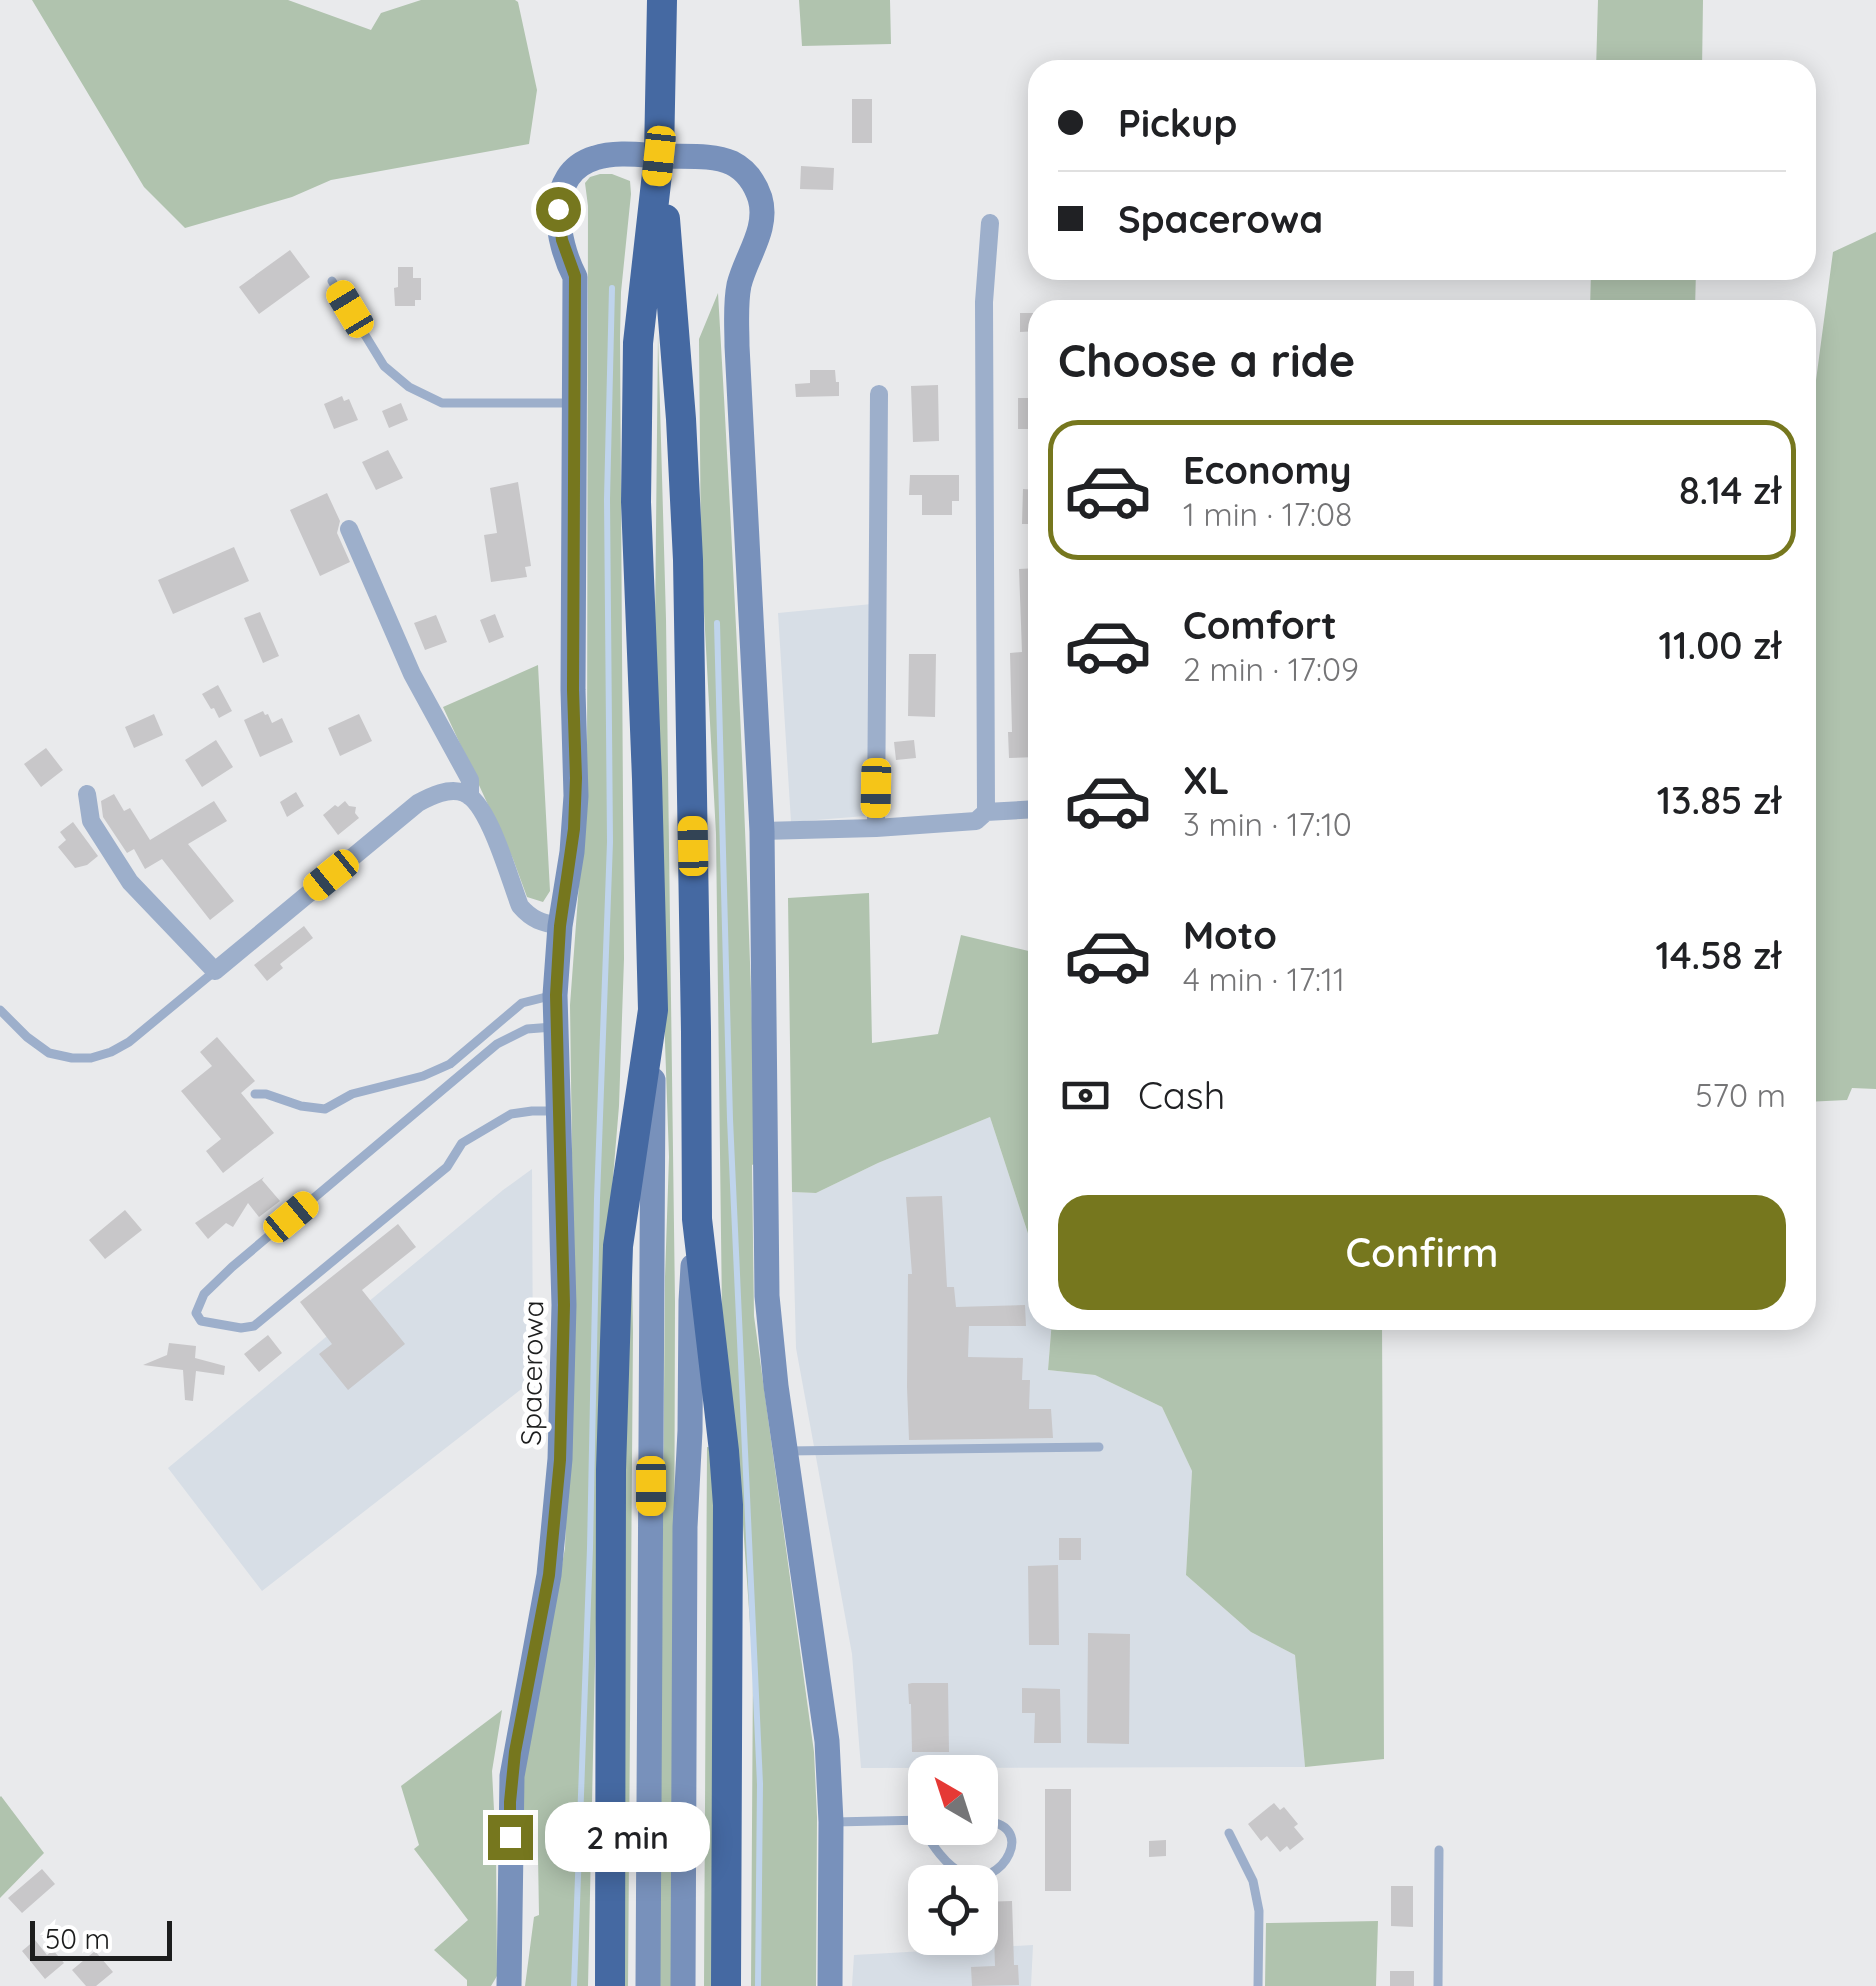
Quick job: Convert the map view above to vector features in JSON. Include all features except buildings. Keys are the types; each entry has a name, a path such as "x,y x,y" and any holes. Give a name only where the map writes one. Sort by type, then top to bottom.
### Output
{"highway":[{"path":"610,1986 611,1470 618,1246 652,1010 636,502 638,343 659,156 662,0"},
{"path":"659,156 682,419 688,560 696,1219 728,1506 726,1986"}],"street":[{"name":"Spacerowa","path":"509,1986 512,1776 549,1575 559,1486 564,1335 556,995 560,926 575,814 575,403 570,276 558,216 567,178 593,158 612,155 731,163 752,180 762,207 762,224 738,289 736,332 762,831 767,1296 826,1741 831,1822 830,1986"},
{"path":"986,812 984,302 990,223"},
{"path":"876,828 879,394"},
{"path":"349,529 412,674 470,780 470,797"},
{"path":"86,794 91,821 130,882 215,970 418,803 454,791 470,797 490,824 520,906 538,922 560,926"},
{"path":"762,831 976,821 986,812 1028,810"},
{"path":"648,1986 652,1010"},
{"path":"683,1986 685,1528 690,1301 696,1219"}],"lane":[{"path":"332,281 384,366 408,388 442,403 575,403"},
{"path":"0,1010 48,1053 91,1058 130,1042 215,970"},
{"path":"255,1094 325,1108 352,1094 423,1076 450,1064 522,1003 556,995"},
{"path":"556,1026 527,1029 497,1044 232,1267 204,1294 196,1312 202,1321 241,1328 254,1326 447,1167 462,1143 510,1114 558,1111"},
{"path":"786,1451 1099,1447"},
{"path":"831,1822 908,1820"},
{"path":"934,1845 953,1868 968,1877 988,1874 1006,1862 1013,1841 1007,1828 998,1823"},
{"path":"1229,1833 1253,1881 1259,1910 1258,1986"},
{"path":"1438,1986 1439,1850"}],"shaded area":[{"path":"872,604 878,815 791,822 778,613"},
{"path":"990,1117 1028,1233 1028,1330 1051,1330 1048,1370 1095,1375 1162,1407 1192,1471 1186,1575 1251,1632 1295,1655 1305,1767 998,1768 998,1755 908,1755 908,1768 861,1768 852,1654 796,1348 792,1192 816,1193"},
{"path":"532,1169 533,1380 262,1591 168,1468"},
{"path":"1033,1945 1031,1986 852,1986 854,1955 908,1952 908,1955 998,1955 998,1947"}],"green space":[{"path":"32,0 288,0 371,30 381,13 421,0 515,0 537,90 529,144 331,180 292,197 185,228 144,187"},
{"path":"799,0 890,0 891,44 802,46"},
{"path":"1598,0 1703,0 1702,60 1596,60"},
{"path":"600,174 630,181 631,194 620,337 624,959 619,1106 603,1297 588,1986 525,1986 534,1917 539,1915 538,1856 529,1855 521,1816 523,1779 565,1548 574,1300 570,1005 587,776 585,183"},
{"path":"1876,232 1876,1089 1852,1088 1847,1100 1816,1101 1816,380 1833,252"},
{"path":"1591,280 1696,280 1695,300 1590,300"},
{"path":"718,293 750,946 756,1163 752,1165 754,1316 814,1752 816,1986 751,1986 753,1666 740,1482 722,1313 716,834 701,556 699,339"},
{"path":"658,334 675,1302 673,1986 659,1986 669,1157 657,813"},
{"path":"538,665 550,891 543,902 527,897 443,707"},
{"path":"869,893 872,1043 938,1034 961,935 1028,951 1028,1233 990,1117 816,1193 792,1192 788,898"},
{"path":"631,1217 628,1986 618,1986 618,1807"},
{"path":"1051,1330 1382,1330 1384,1759 1305,1767 1295,1655 1251,1632 1186,1575 1192,1471 1162,1407 1095,1375 1048,1370"},
{"path":"707,1447 715,1448 716,1986 704,1986"},
{"path":"502,1710 492,1771 497,1976 491,1986 467,1986 467,1980 434,1950 468,1920 414,1849 419,1845 401,1786"},
{"path":"0,1797 44,1853 0,1898"},
{"path":"1378,1921 1376,1986 1265,1986 1266,1923"}],"waterway":[{"path":"574,1986 610,842 607,499 612,288"},
{"path":"717,623 730,1119 760,1784 758,1986"}],"route":[{"path":"510,1837 515,1752 554,1537 564,1365 556,995 576,778 575,276 562,240 558,209"}]}
